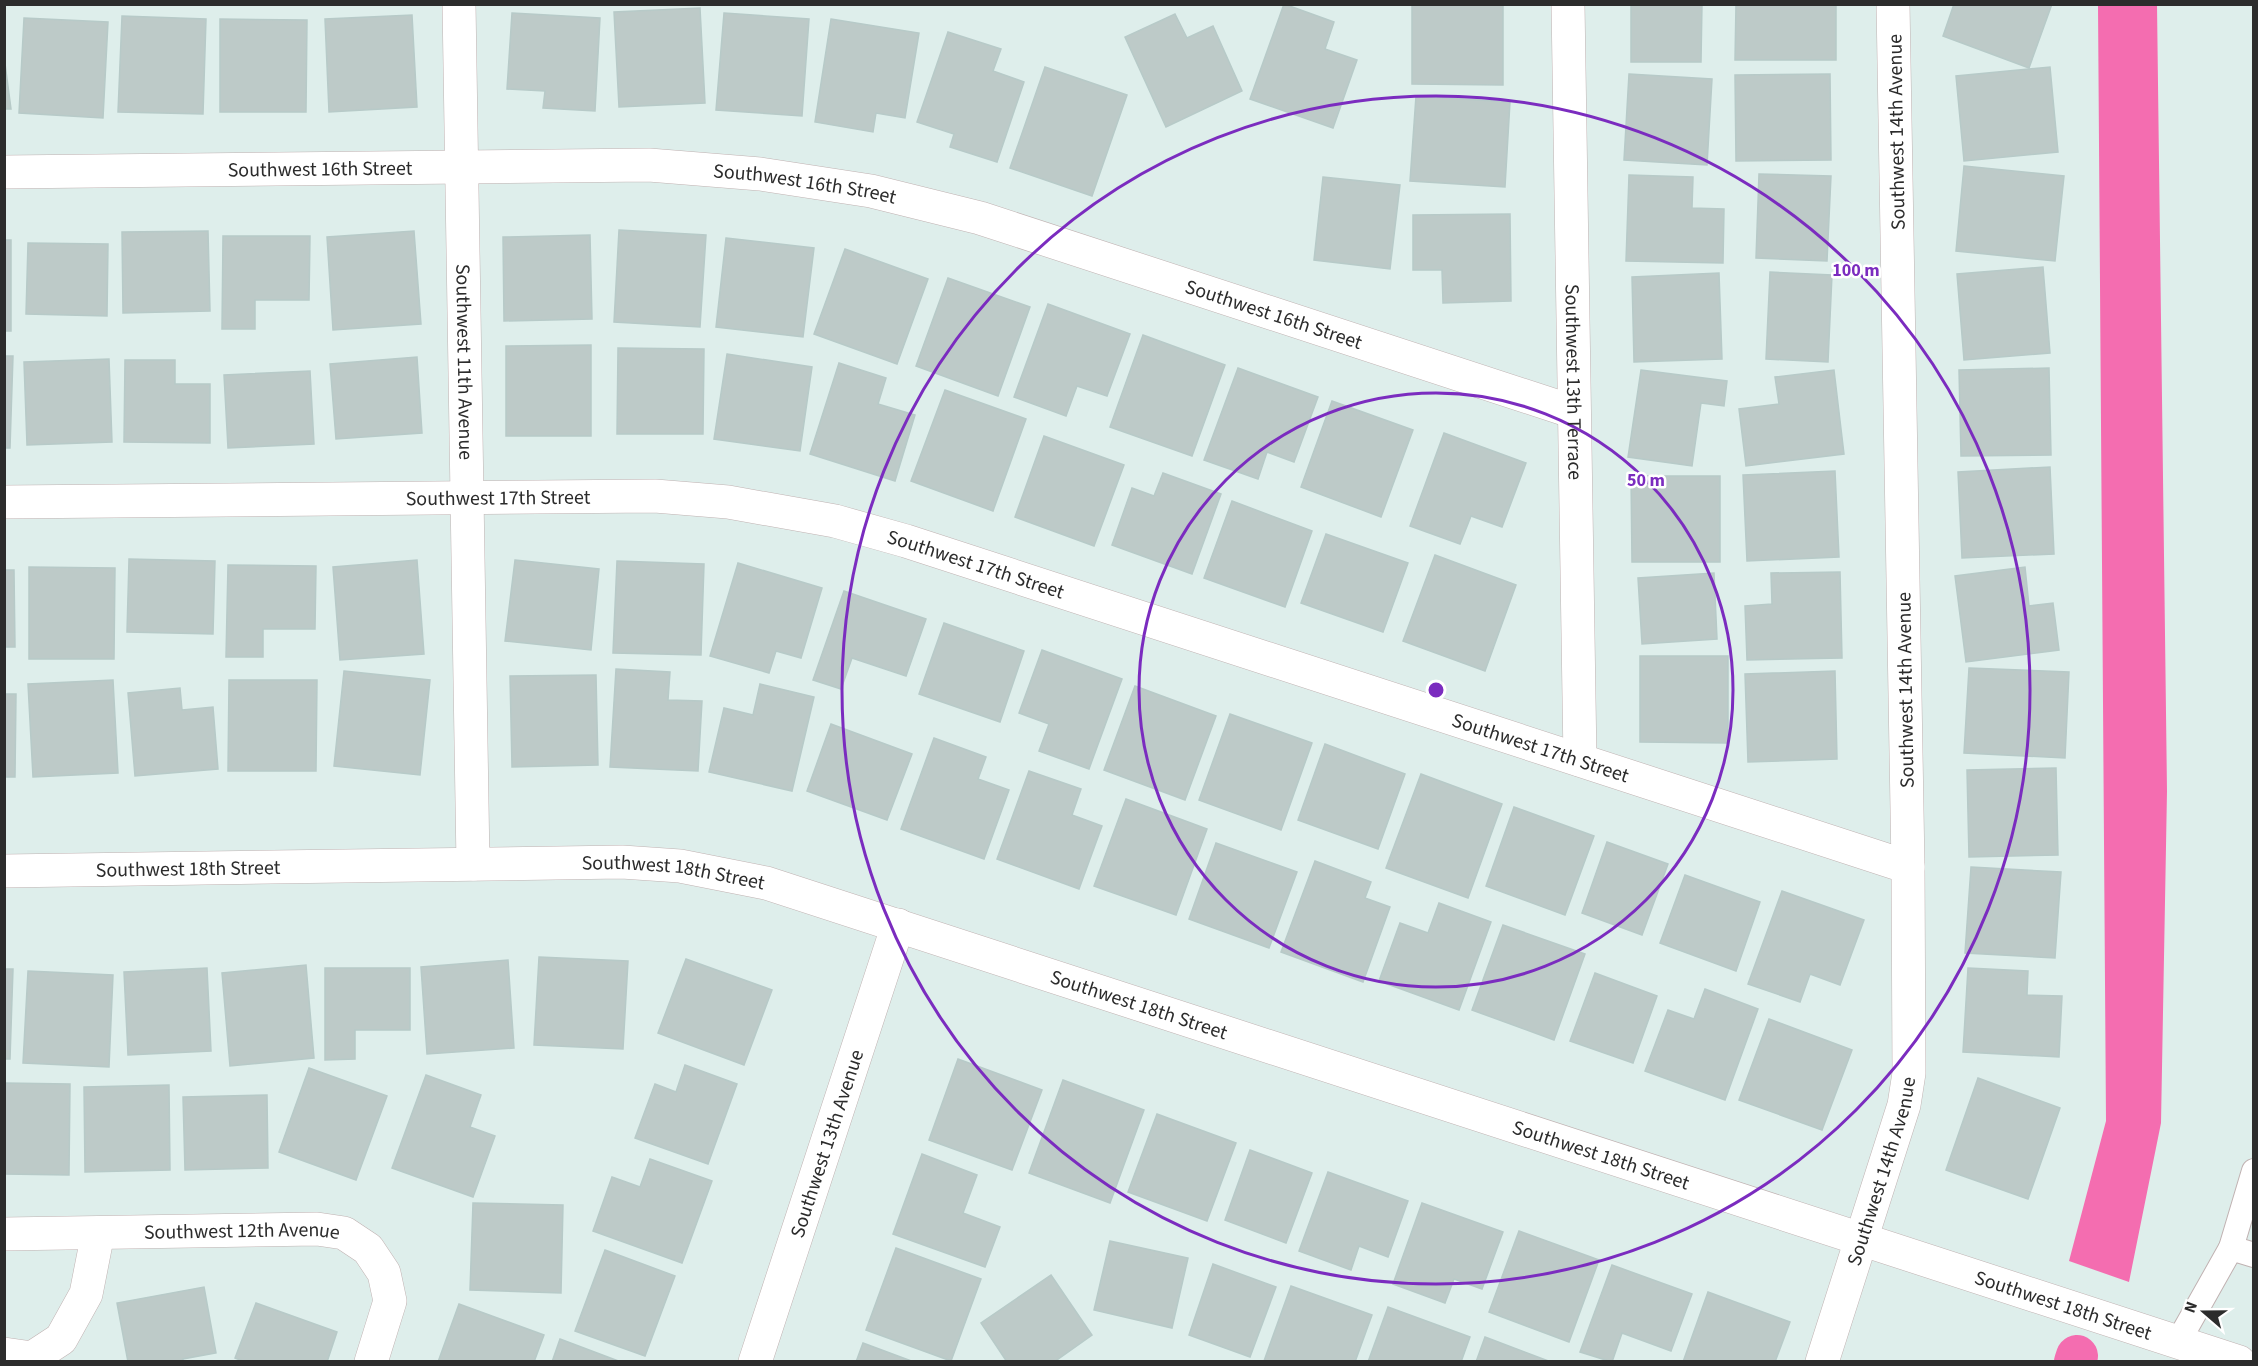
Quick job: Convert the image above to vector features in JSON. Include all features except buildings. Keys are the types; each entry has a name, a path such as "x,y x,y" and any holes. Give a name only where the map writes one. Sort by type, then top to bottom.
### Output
{"street":[{"name":"Southwest 11th Avenue","path":"459,4 473,864"},
{"name":"Southwest 13th Terrace","path":"1568,4 1580,760"},
{"name":"Southwest 14th Avenue","path":"1822,1362 1904,1105 1909,1073 1908,867 1893,4"},
{"name":"Southwest 16th Street","path":"4,172 649,165 760,174 871,191 980,218 1574,412"},
{"name":"Southwest 17th Street","path":"4,502 655,496 728,502 835,521 906,541 1908,867"},
{"name":"Southwest 18th Street","path":"4,871 622,862 680,867 766,883 2239,1362"},
{"name":"Southwest 13th Avenue","path":"755,1362 898,925"},
{"name":"Southwest 12th Avenue","path":"4,1234 317,1229 344,1233 368,1249 384,1273 390,1301 371,1362"},
{"path":"4,1354 32,1358 61,1338 86,1294 98,1233"}],"lane":[{"path":"2178,1342 2242,1251 2253,1171"}],"shaded area":[{"path":"2098,5 2157,5 2167,791 2161,1123 2129,1282 2069,1261 2106,1121"}],"waterway":[{"path":"2075,1362 2077,1356"}]}
